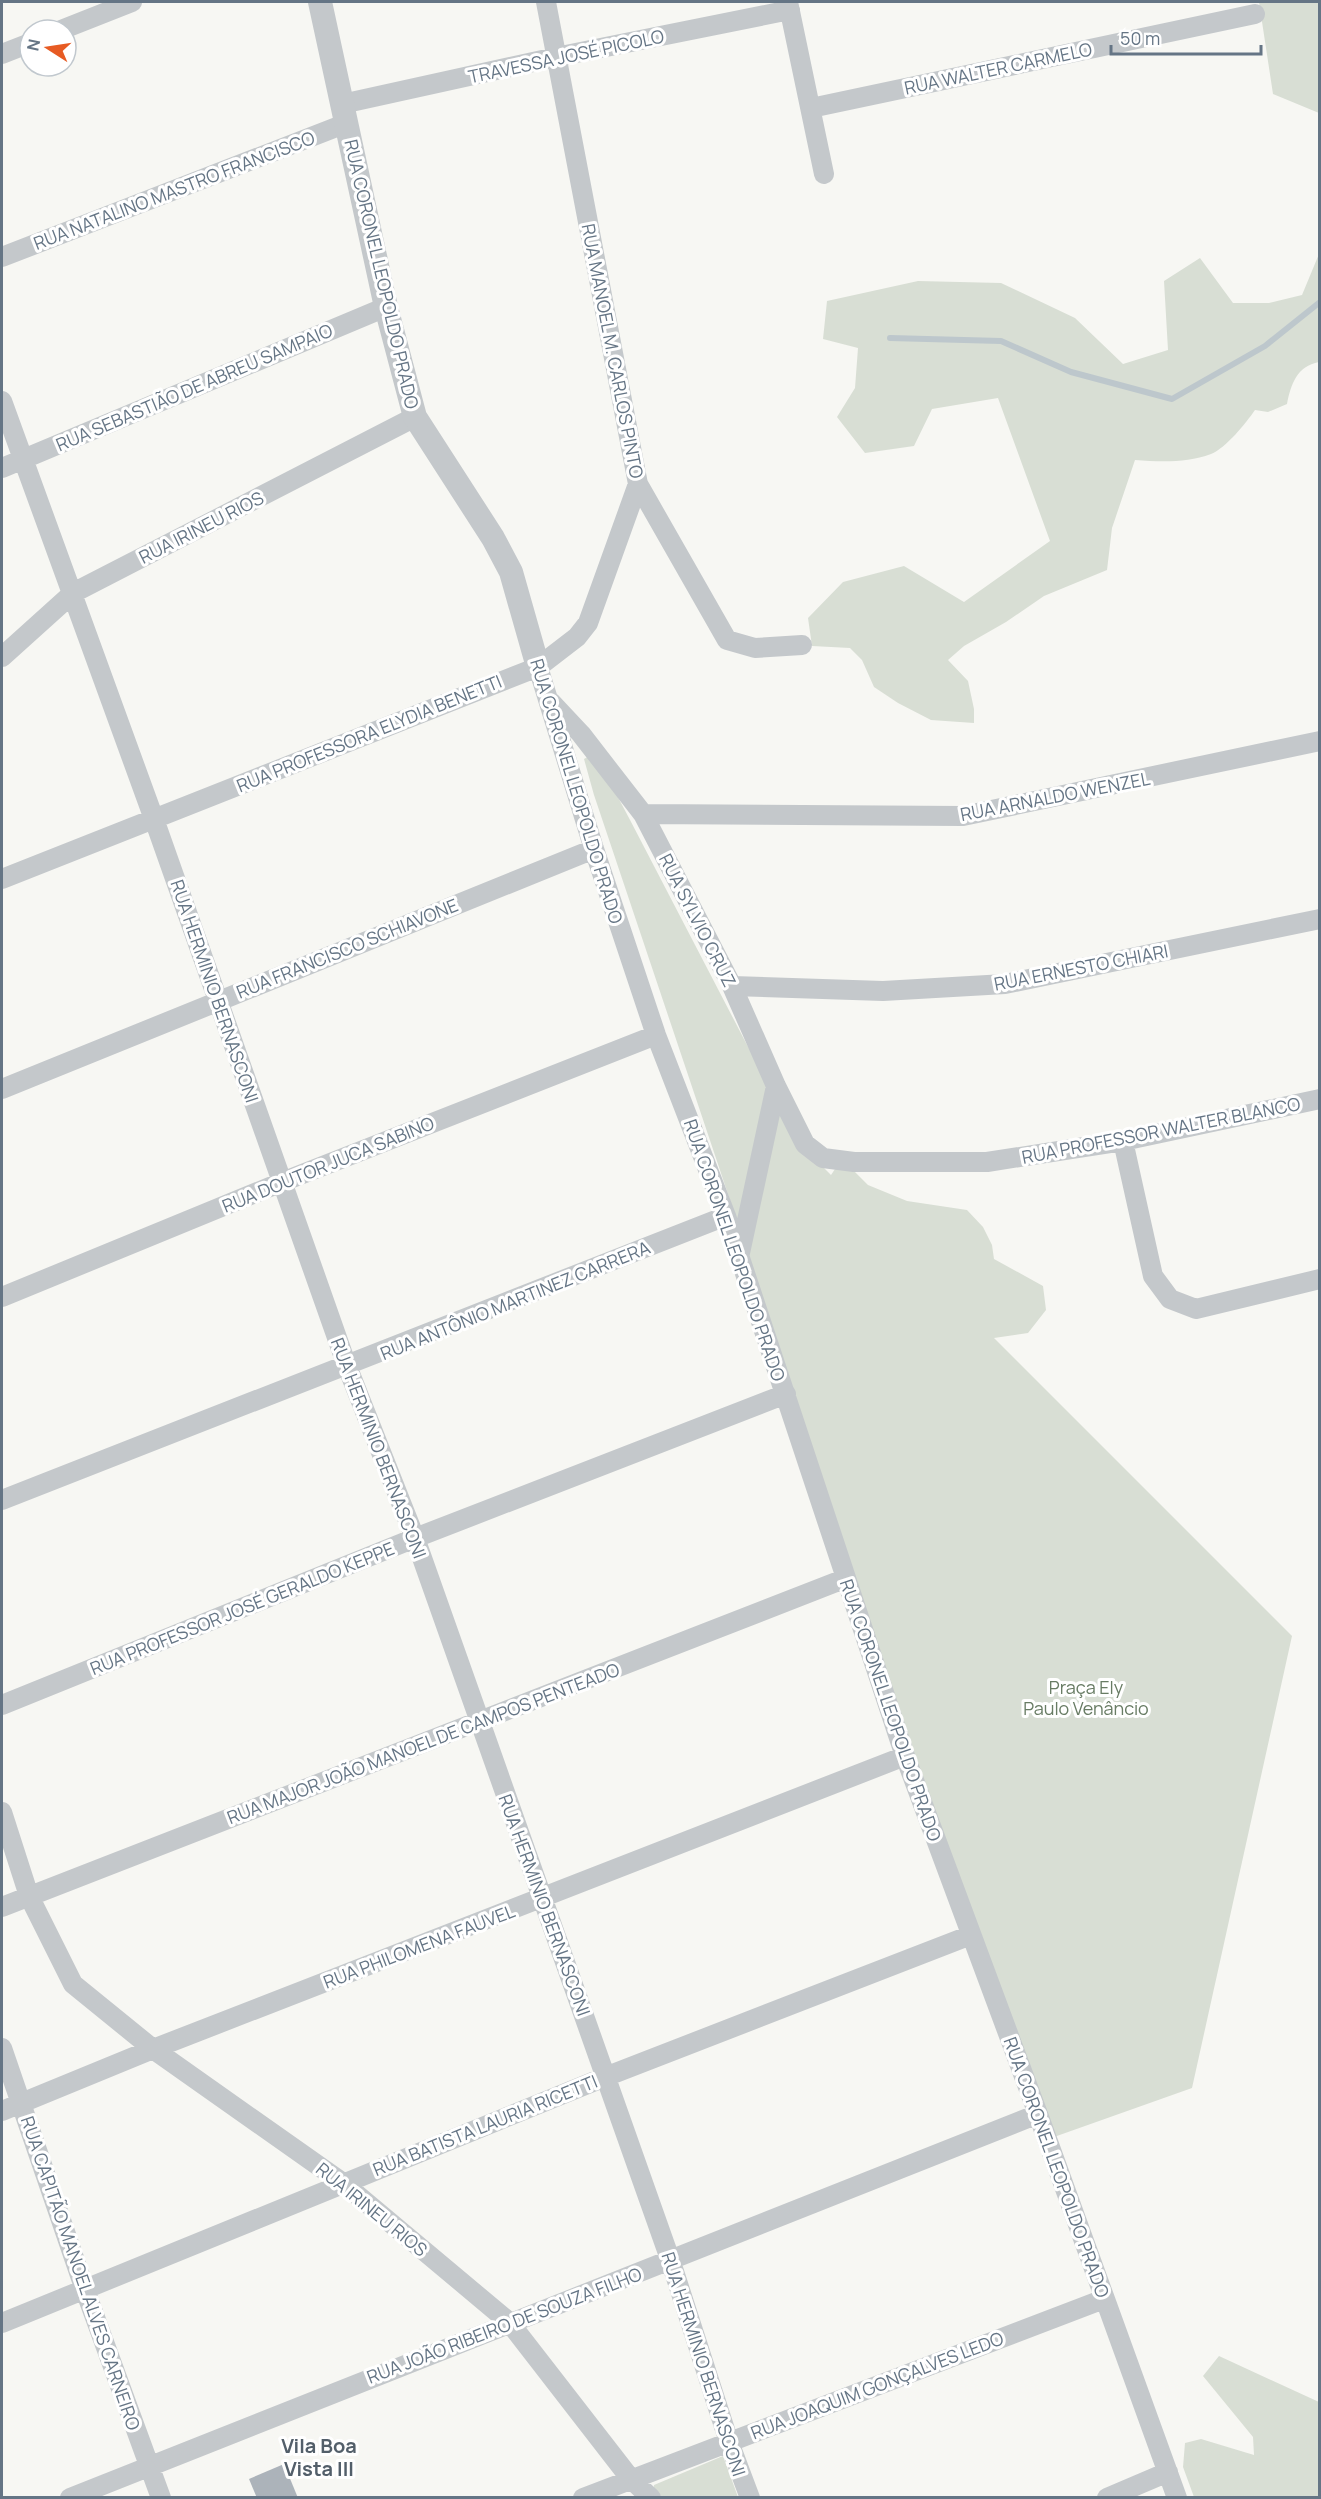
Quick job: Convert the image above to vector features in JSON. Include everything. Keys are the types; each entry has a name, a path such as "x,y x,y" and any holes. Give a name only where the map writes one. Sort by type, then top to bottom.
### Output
{"street":[{"path":"78,23 132,2"},
{"name":"RUA CORONEL LEOPOLDO PRADO","path":"320,2 387,307 415,417 493,538 511,572 594,849 656,1035 740,1256 844,1579 905,1756 1177,2498"},
{"name":"RUA MANOEL M. CARLOS PINTO","path":"546,2 638,484 727,640 755,648 802,645"},
{"path":"789,6 824,174"},
{"name":"TRAVESSA JOSÉ PICOLO","path":"345,114 556,57 789,6"},
{"name":"RUA WALTER CARMELO","path":"811,108 1255,14"},
{"path":"2,54 18,48"},
{"name":"RUA NATALINO MASTRO FRANCISCO","path":"2,257 345,114"},
{"name":"RUA SEBASTIÃO DE ABREU SAMPAIO","path":"2,468 387,307"},
{"name":"RUA HERMINIO BERNASCONI","path":"2,401 73,592 347,1366 415,1538 670,2259 729,2442 750,2498"},
{"name":"RUA IRINEU RIOS","path":"2,657 73,592 415,417"},
{"name":"RUA PROFESSORA ELYDIA BENETTI","path":"2,879 538,667 577,637 588,623 638,484"},
{"name":"RUA SYLVIO CRUZ","path":"547,698 581,734 643,814 732,986 776,1086 805,1144 823,1158"},
{"name":"RUA ARNALDO WENZEL","path":"643,814 963,816 1320,741"},
{"name":"RUA FRANCISCO SCHIAVONE","path":"2,1089 594,849"},
{"name":"RUA ERNESTO CHIARI","path":"732,986 883,991 1005,984 1320,919"},
{"name":"RUA DOUTOR JUCA SABINO","path":"2,1297 282,1182 656,1035"},
{"path":"740,1256 776,1086"},
{"name":"RUA PROFESSOR WALTER BLANCO","path":"823,1158 854,1162 987,1162 1123,1141 1320,1099"},
{"path":"1123,1141 1153,1276 1170,1299 1196,1309 1320,1280"},
{"name":"RUA ANTÔNIO MARTINEZ CARRERA","path":"2,1500 726,1216"},
{"name":"RUA PROFESSOR JOSÉ GERALDO KEPPE","path":"2,1705 415,1538 786,1394"},
{"name":"RUA MAJOR JOÃO MANOEL DE CAMPOS PENTEADO","path":"2,1907 844,1579"},
{"name":"RUA PHILOMENA FAUVEL","path":"2,2111 153,2049 905,1756"},
{"path":"2,1812 29,1896"},
{"name":"RUA IRINEU RIOS","path":"29,1896 73,1984 153,2049 343,2183 509,2322 630,2478 651,2498"},
{"name":"RUA BATISTA LAURIA RICETTI","path":"2,2323 605,2076 971,1935"},
{"name":"RUA CAPITÃO MANOEL ALVES CARNEIRO","path":"2,2048 85,2290 161,2498"},
{"name":"RUA JOÃO RIBEIRO DE SOUZA FILHO","path":"70,2498 149,2464 1038,2114"},
{"name":"RUA JOAQUIM GONÇALVES LEDO","path":"584,2498 630,2478 1104,2299"},
{"path":"1107,2498 1168,2472"}],"green space":[{"path":"1259,2 1319,2 1319,113 1273,94"},
{"path":"1319,254 1319,362 1305,367 1296,377 1287,404 1268,412 1255,410 1235,435 1217,451 1202,457 1183,460 1135,460 1112,528 1107,570 1044,596 1006,622 964,646 948,660 968,681 974,709 974,723 931,720 898,703 874,687 862,660 850,648 812,646 808,618 843,582 904,566 964,602 1050,541 998,398 932,409 914,446 865,453 837,417 855,388 858,348 823,339 827,301 918,281 1001,283 1075,318 1123,364 1168,350 1164,281 1200,258 1233,303 1269,303 1302,295"},
{"name":"Praça Ely Paulo Venâncio","path":"591,755 604,771 797,1141 831,1175 837,1166 853,1170 868,1185 907,1201 967,1210 983,1227 992,1245 994,1259 1043,1286 1046,1310 1028,1333 994,1338 1292,1636 1192,2088 1054,2137 925,1801 772,1325 594,795 584,759"},
{"path":"1219,2356 1319,2402 1319,2497 1194,2497 1183,2467 1185,2443 1201,2439 1254,2455 1253,2437 1203,2376"},
{"path":"723,2456 738,2497 655,2497 654,2485"}],"building":[{"path":"284,2464 298,2498 257,2498 249,2479"}],"waterway":[{"path":"890,338 1001,341 1071,372 1172,399 1265,346 1320,302"}],"district":[{"name":"Vila Boa Vista III","path":"319,2456"}]}
